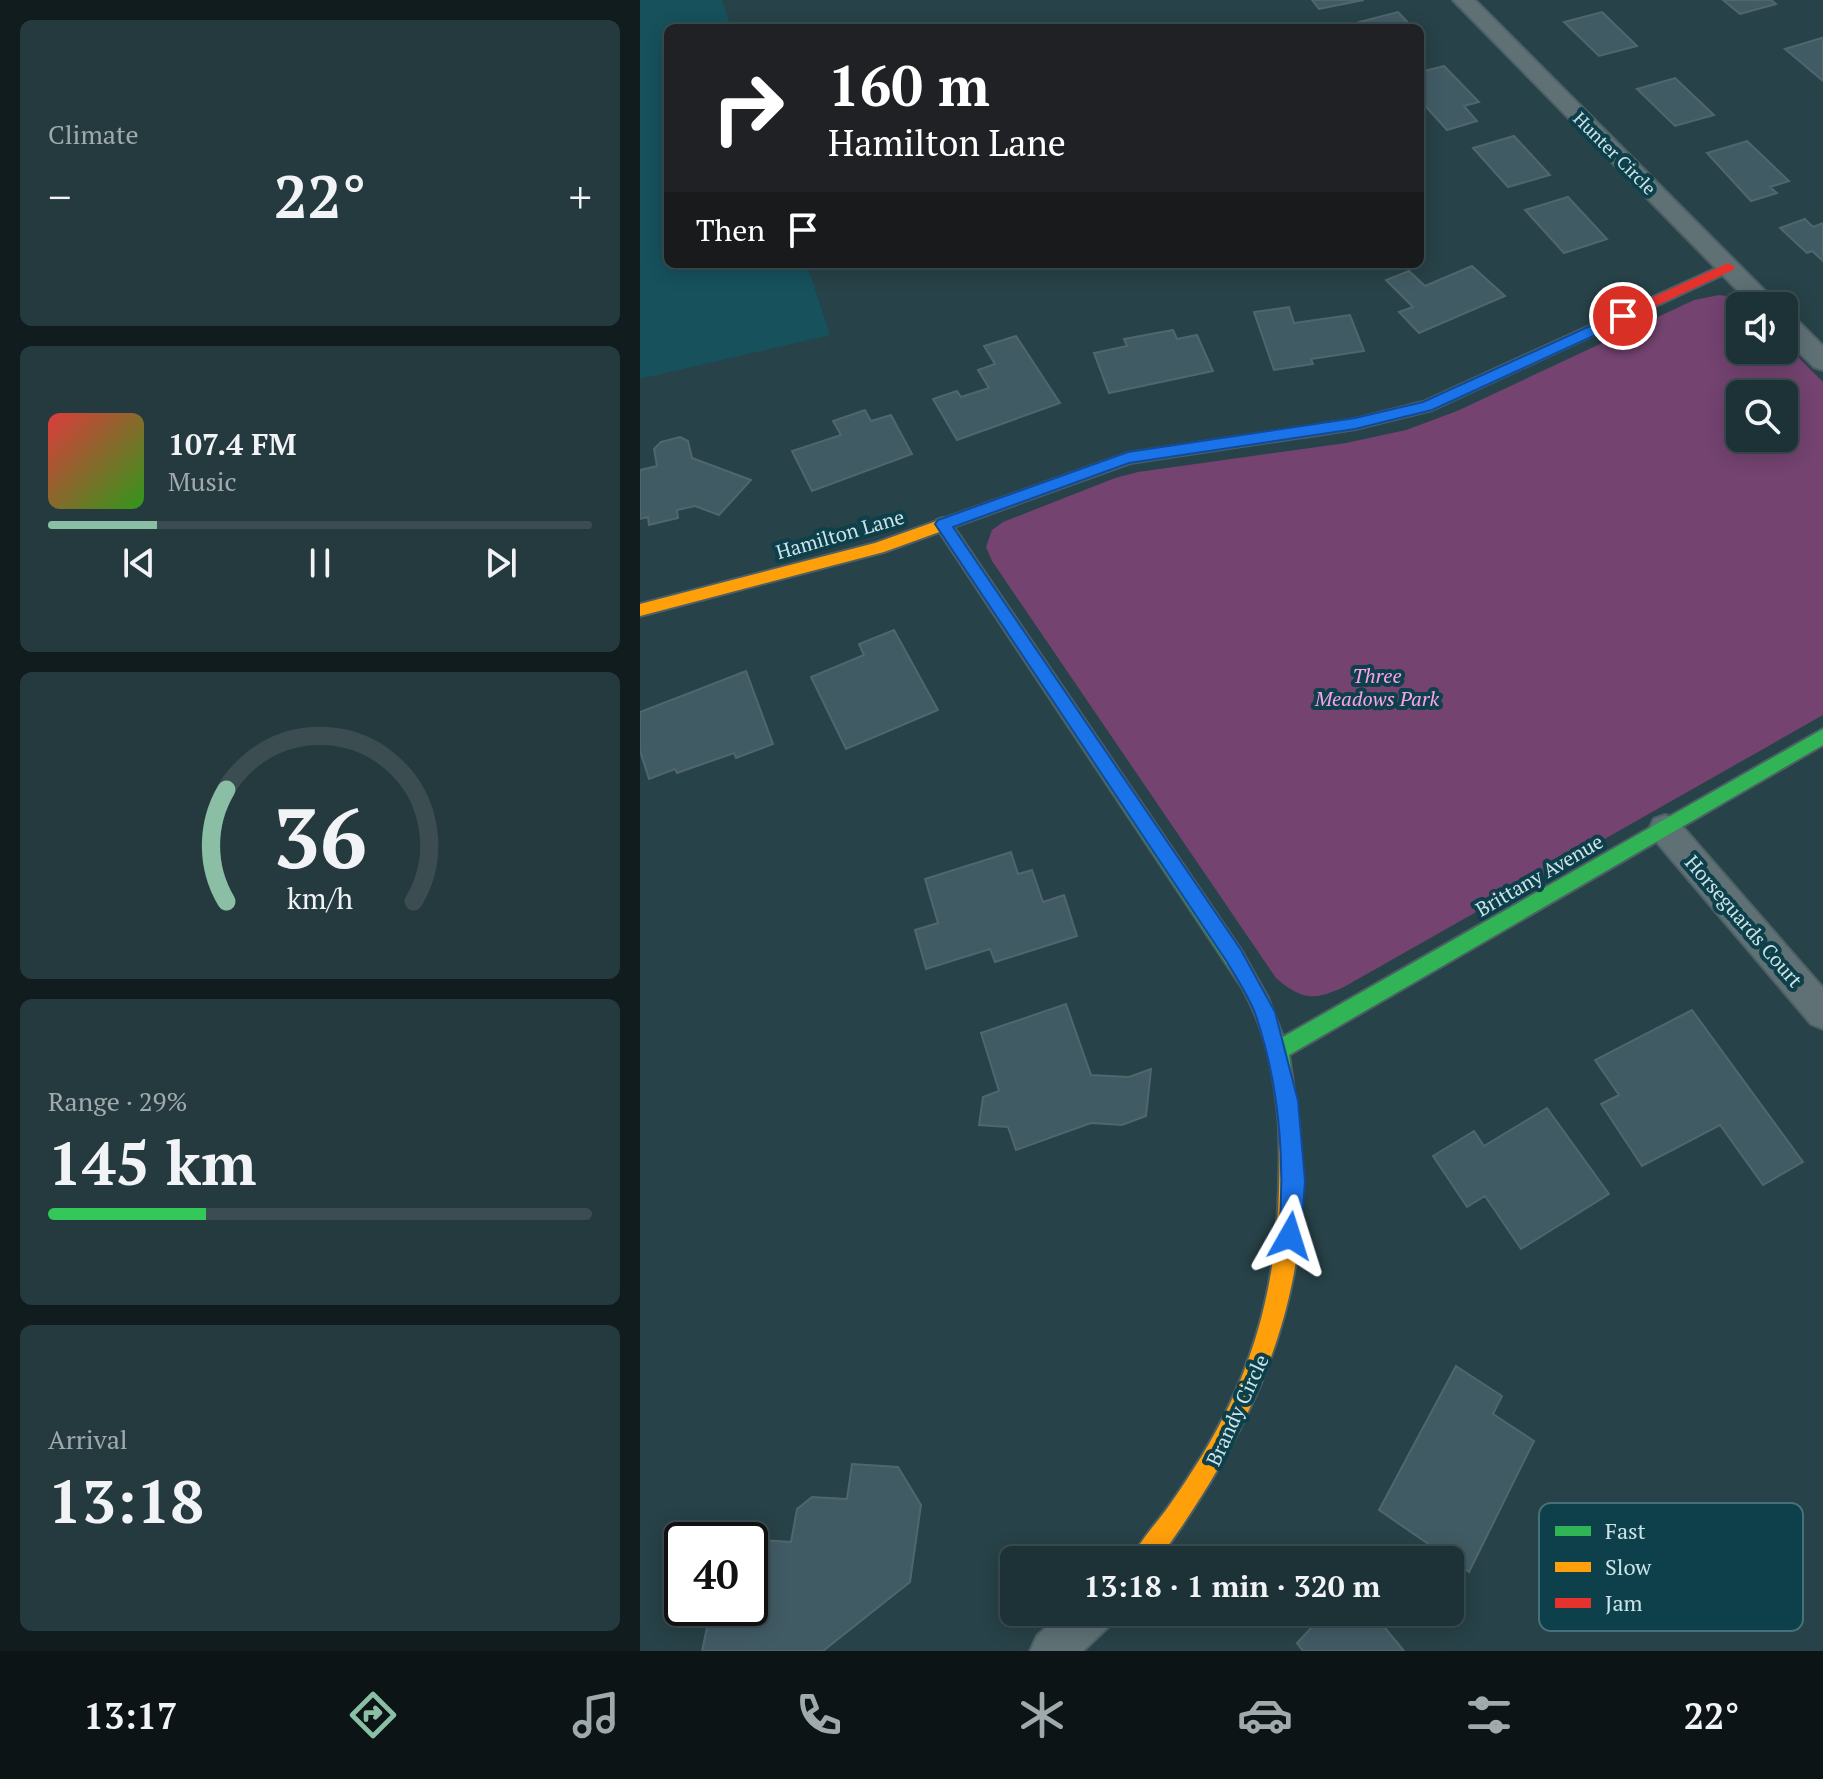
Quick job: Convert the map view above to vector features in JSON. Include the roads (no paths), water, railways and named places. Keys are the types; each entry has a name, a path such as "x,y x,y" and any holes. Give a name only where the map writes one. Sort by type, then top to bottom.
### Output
{"street":[{"name":"Hunter Circle","path":"1463,0 1754,292"},
{"name":"Hamilton Lane","path":"640,610 878,548 1128,458 1355,424 1427,406 1728,267"},
{"path":"1798,336 1823,361"},
{"name":"Brandy Circle","path":"943,524 1234,956 1265,1012 1277,1051 1287,1101 1294,1181 1282,1294 1259,1369 1220,1455 1180,1517 1155,1546"},
{"name":"Brittany Avenue","path":"1277,1051 1823,736"},
{"name":"Horseguards Court","path":"1665,829 1823,1013"},
{"path":"1052,1651 1078,1626"}],"park label":[{"name":"Three Meadows Park","path":"1377,686"}]}
